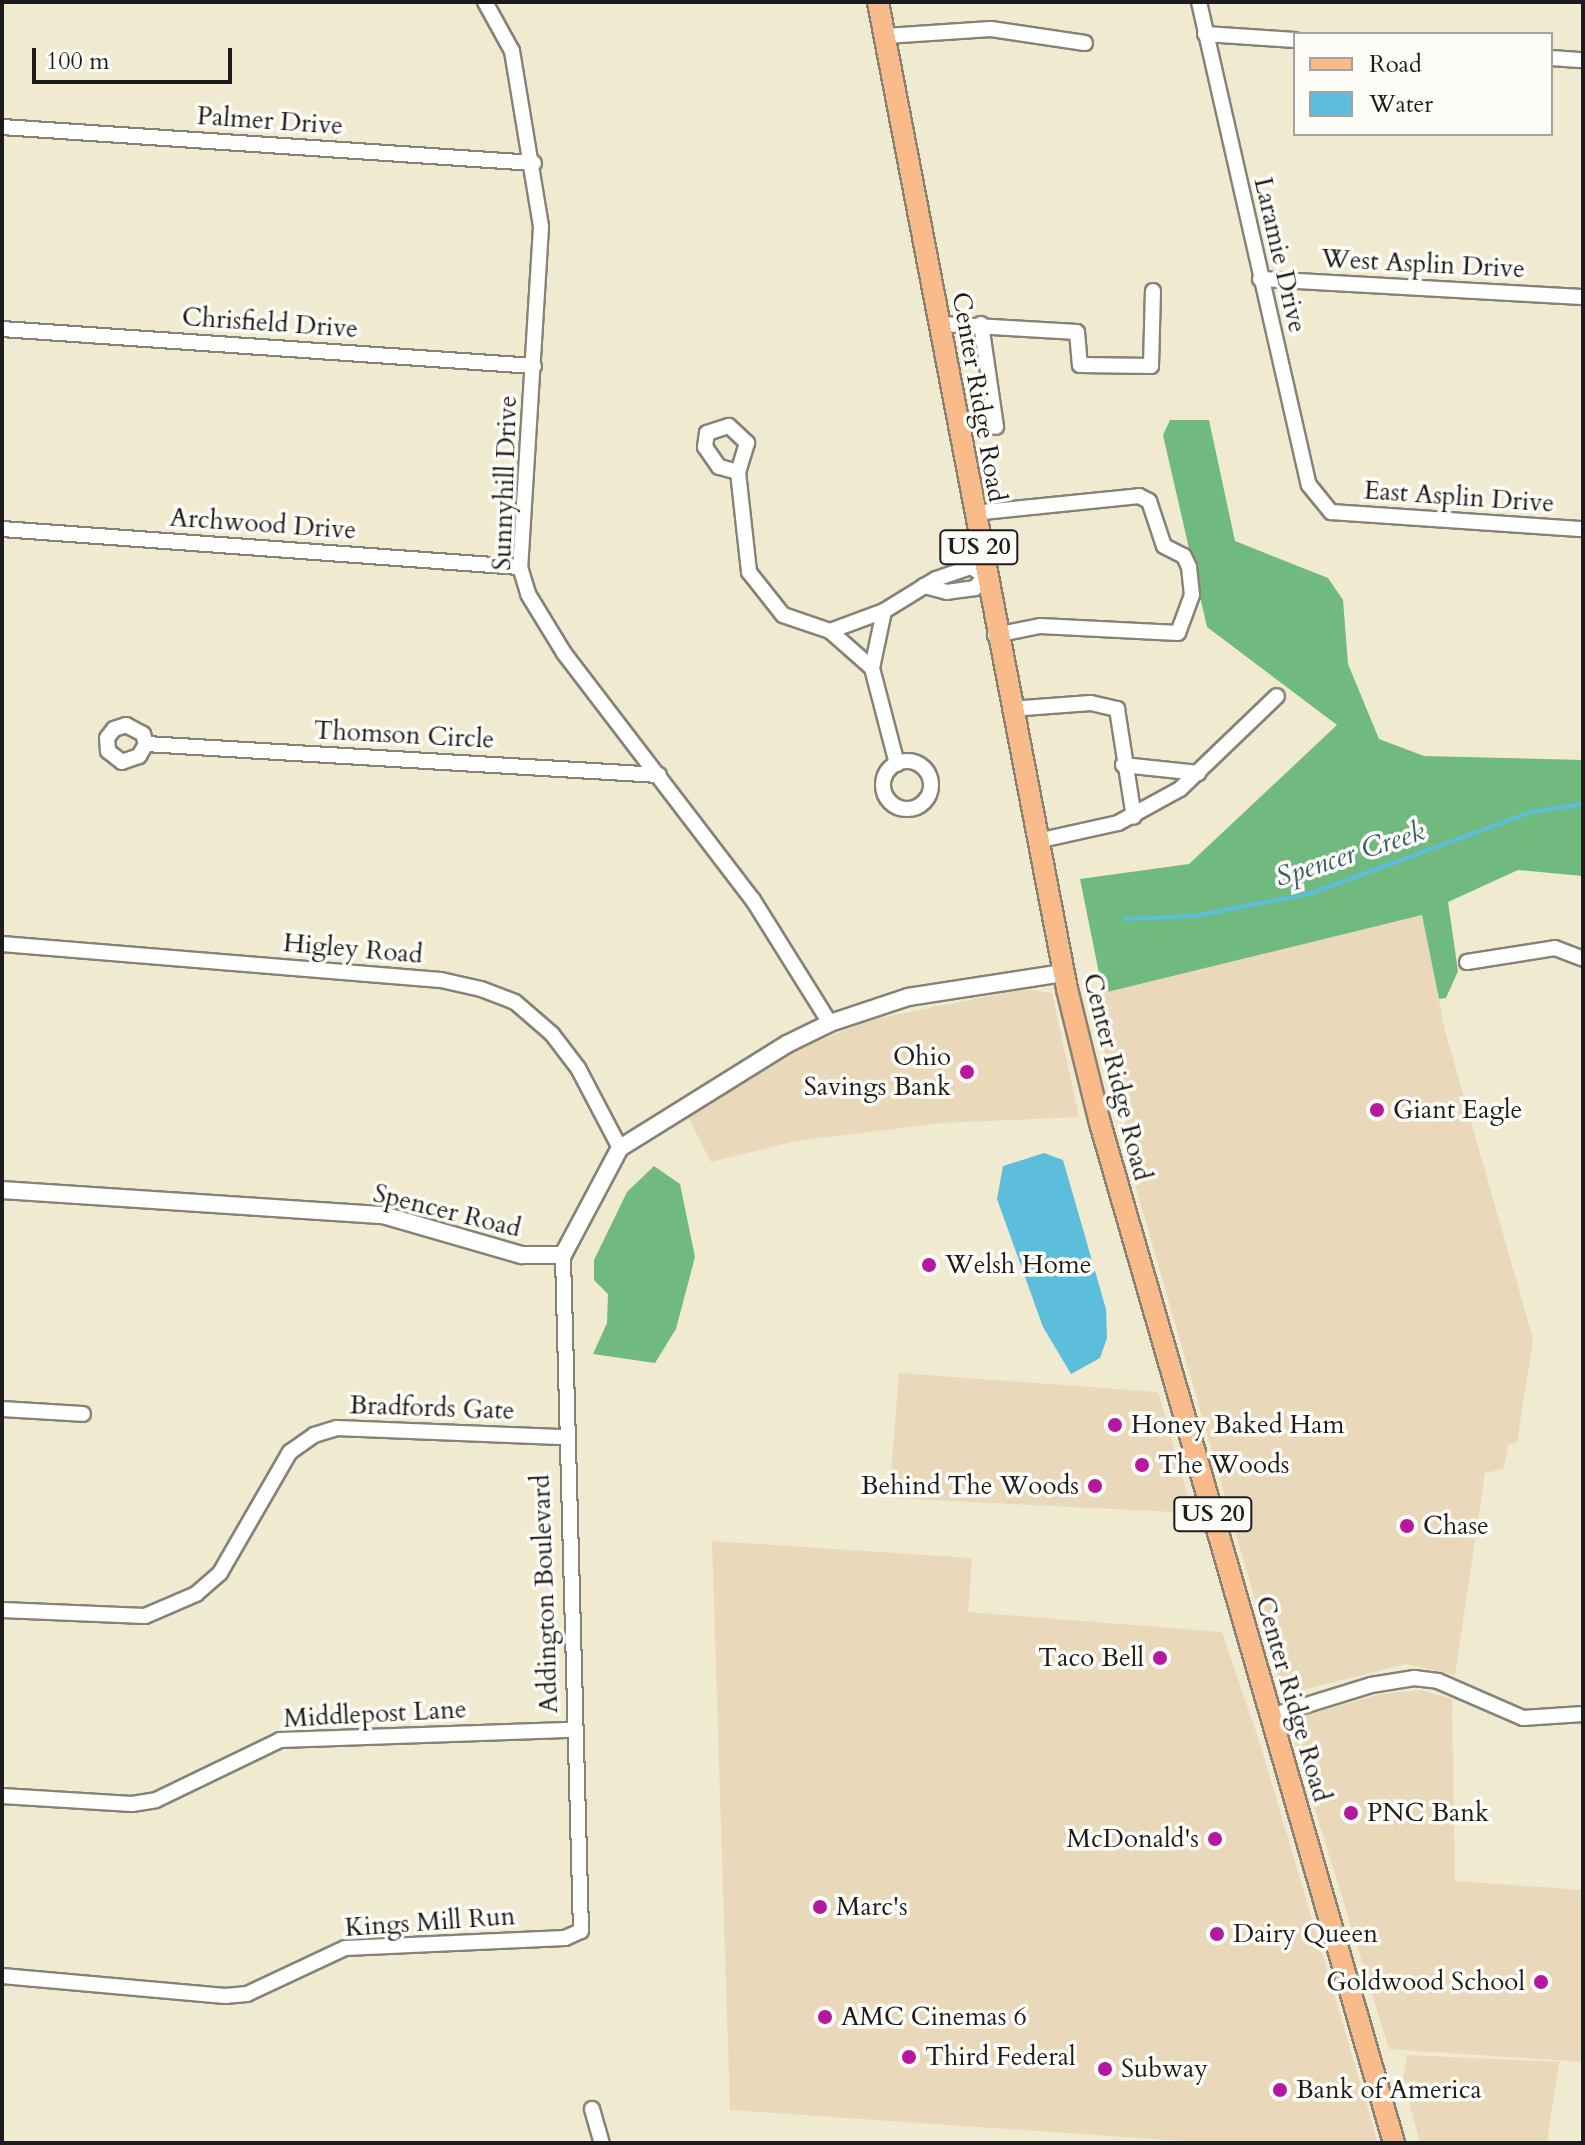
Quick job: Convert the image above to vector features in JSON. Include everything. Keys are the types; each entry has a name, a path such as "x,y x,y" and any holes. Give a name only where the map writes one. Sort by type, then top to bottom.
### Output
{"main road":[{"name":"Center Ridge Road","path":"878,2 941,324 995,635 1063,973 1100,1123 1394,2143"}],"street":[{"name":"Sunnyhill Drive","path":"485,2 512,51 534,163 541,227 520,567 540,619 753,900 830,1023"},
{"name":"Laramie Drive","path":"1199,2 1309,485 1331,512"},
{"path":"886,36 991,29 1085,43"},
{"path":"1205,34 1293,40"},
{"path":"1553,58 1583,60"},
{"name":"Palmer Drive","path":"2,127 534,163"},
{"name":"West Asplin Drive","path":"1260,279 1583,297"},
{"path":"941,324 1077,332 1080,365 1151,366 1153,291"},
{"path":"981,324 996,427"},
{"name":"Chrisfield Drive","path":"2,329 534,366"},
{"path":"738,472 744,492 742,543 761,593 783,615 830,631 872,668"},
{"path":"973,513 1139,496 1149,501 1164,546 1184,556 1189,567 1190,606 1178,633 1040,626 995,635"},
{"name":"East Asplin Drive","path":"1331,512 1583,529"},
{"name":"Archwood Drive","path":"2,529 520,567"},
{"path":"830,631 884,611 924,586 971,567 985,576"},
{"path":"884,611 872,668 897,764"},
{"path":"1037,841 1095,831 1134,817 1199,773 1277,696"},
{"path":"1010,709 1111,704 1117,709 1123,765 1134,817"},
{"name":"Thomson Circle","path":"146,744 659,775"},
{"path":"1123,765 1199,773"},
{"name":"Higley Road","path":"2,944 441,980 481,989 515,1002 552,1034 578,1068 620,1148"},
{"path":"1467,962 1555,948 1583,959"},
{"path":"563,1255 620,1148 726,1080 830,1023 908,997 1063,973"},
{"name":"Spencer Road","path":"2,1190 383,1215 522,1255 563,1255"},
{"name":"Addington Boulevard","path":"563,1255 565,1437 581,1931"},
{"path":"2,1409 83,1414"},
{"name":"Bradfords Gate","path":"2,1610 145,1616 196,1594 220,1573 290,1452 314,1435 337,1428 565,1437"},
{"path":"1271,1716 1371,1685 1414,1678 1438,1681 1523,1718 1555,1720 1583,1714"},
{"name":"Middlepost Lane","path":"2,1796 132,1804 156,1800 280,1740 573,1730"},
{"name":"Kings Mill Run","path":"2,1976 225,1996 247,1994 345,1948 565,1938 581,1931"},
{"path":"592,2109 602,2143"}],"shaded area":[{"path":"1422,914 1445,1031 1533,1339 1517,1443 1509,1444 1503,1469 1485,1473 1455,1675 1406,1664 1294,1692 1279,1683 1132,1174 1091,996"},
{"path":"1024,989 1052,993 1079,1117 942,1123 796,1141 711,1162 688,1117 776,1059 869,1020"},
{"path":"899,1373 1158,1392 1193,1513 889,1498"},
{"path":"712,1541 972,1558 968,1612 1222,1632 1262,1750 1378,2143 1211,2143 730,2110"},
{"path":"1421,1690 1452,1699 1455,1881 1583,1890 1583,2062 1389,2049 1292,1735 1298,1720 1310,1714 1381,1694"},
{"path":"1407,2055 1559,2062 1547,2143 1420,2143 1403,2078"}],"green space":[{"path":"1170,420 1209,420 1235,541 1328,578 1343,600 1348,664 1379,739 1424,756 1583,760 1583,876 1518,870 1448,902 1458,971 1446,998 1439,999 1422,915 1103,993 1080,879 1189,864 1337,725 1207,627 1163,435"},
{"path":"654,1166 680,1184 695,1257 676,1329 655,1363 593,1354 607,1323 608,1294 594,1280 594,1260 627,1192"}],"water":[{"path":"1044,1153 1063,1160 1106,1309 1107,1338 1100,1358 1071,1374 1043,1327 997,1199 1003,1166"}],"waterway":[{"name":"Spencer Creek","path":"1125,919 1195,916 1312,893 1531,812 1583,804"}],"place":[{"name":"Ohio Savings Bank","path":"967,1072"},
{"name":"Giant Eagle","path":"1377,1110"},
{"name":"Welsh Home","path":"929,1265"},
{"name":"Honey Baked Ham","path":"1115,1425"},
{"name":"The Woods","path":"1142,1465"},
{"name":"Behind The Woods","path":"1095,1486"},
{"name":"Chase","path":"1407,1526"},
{"name":"Taco Bell","path":"1160,1658"},
{"name":"PNC Bank","path":"1351,1813"},
{"name":"McDonald's","path":"1215,1839"},
{"name":"Marc's","path":"820,1907"},
{"name":"Dairy Queen","path":"1217,1934"},
{"name":"Goldwood School","path":"1541,1982"},
{"name":"AMC Cinemas 6","path":"825,2017"},
{"name":"Third Federal","path":"909,2057"},
{"name":"Subway","path":"1105,2069"},
{"name":"Bank of America","path":"1280,2090"}]}
